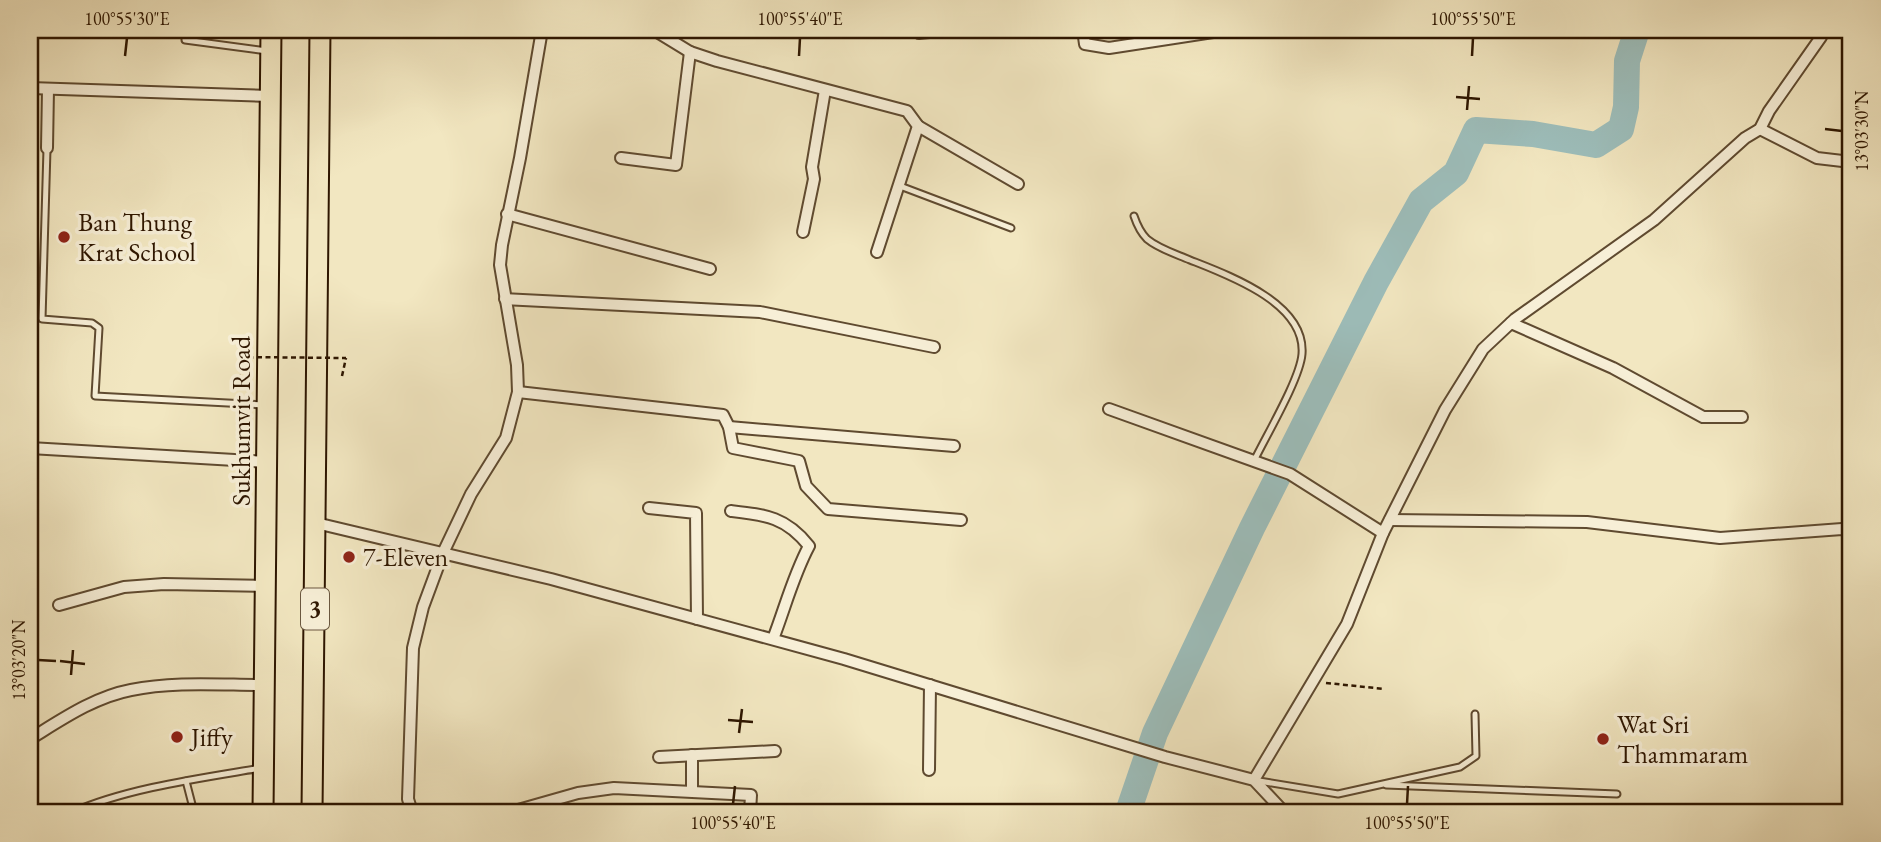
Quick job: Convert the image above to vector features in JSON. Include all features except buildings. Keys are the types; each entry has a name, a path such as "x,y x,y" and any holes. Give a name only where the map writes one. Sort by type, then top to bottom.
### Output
{"highway":[{"name":"Sukhumvit Road","path":"263,812 271,30"},
{"name":"3","path":"312,812 320,30"}],"street":[{"path":"412,812 408,799 412,648 423,607 443,553 471,494 506,438 518,392 517,365 500,265 542,30"},
{"path":"654,30 690,52 717,61 907,111 918,126 1018,184"},
{"path":"919,33 950,30"},
{"path":"1083,30 1085,44 1109,47 1226,30"},
{"path":"1254,780 1347,624 1383,533 1444,410 1483,349 1511,323 1654,220 1745,138 1760,129 1769,111 1821,37 1822,30"},
{"path":"621,158 676,165 690,52"},
{"path":"30,89 270,96"},
{"path":"47,148 48,89"},
{"path":"803,232 814,180 812,167 825,90"},
{"path":"877,252 918,126"},
{"path":"1760,129 1817,158 1851,162"},
{"path":"508,214 710,269"},
{"path":"505,299 760,312 933,347"},
{"path":"1511,323 1613,369 1703,417 1742,417"},
{"path":"518,392 723,415 729,427 733,448 799,461 807,486 828,509 961,520"},
{"path":"1109,410 1290,474 1383,533"},
{"path":"729,427 954,446"},
{"path":"30,448 267,462"},
{"path":"649,508 696,513 697,619"},
{"path":"731,511 769,515 796,530 808,546 796,571 773,639"},
{"path":"1390,520 1587,522 1720,538 1851,530"},
{"path":"316,523 551,579 773,639 1166,757 1254,780 1284,812"},
{"path":"59,605 124,587 164,584 266,586"},
{"path":"30,739 108,696 131,690 164,686 265,685"},
{"path":"929,770 930,685"},
{"path":"659,757 775,751"},
{"path":"692,755 692,791"},
{"path":"511,812 578,793 614,788 751,795 750,812"}],"lane":[{"path":"185,30 185,40 270,51"},
{"path":"47,148 42,319 92,323 99,328 94,396 268,405"},
{"path":"898,185 1011,228"},
{"path":"1134,216 1139,229 1160,247 1222,273 1266,296 1282,308 1300,336 1302,354 1297,373 1254,461"},
{"path":"1254,780 1338,794 1460,767 1475,756 1475,714"},
{"path":"74,812 91,804 186,781 264,767"},
{"path":"186,781 194,812"},
{"path":"1378,785 1617,794"},
{"path":"91,804 93,812"}],"path":[{"path":"239,379 240,357 346,358 342,376"},
{"path":"1313,681 1385,689"}],"waterway":[{"path":"1128,812 1155,733 1252,528 1376,282 1421,201 1456,173 1476,130 1533,134 1596,145 1621,129 1626,107 1627,61 1637,30"}],"place":[{"name":"Ban Thung Krat School","path":"64,237"},
{"name":"7-Eleven","path":"349,557"},
{"name":"Jiffy","path":"177,737"},
{"name":"Wat Sri Thammaram","path":"1603,739"}]}
